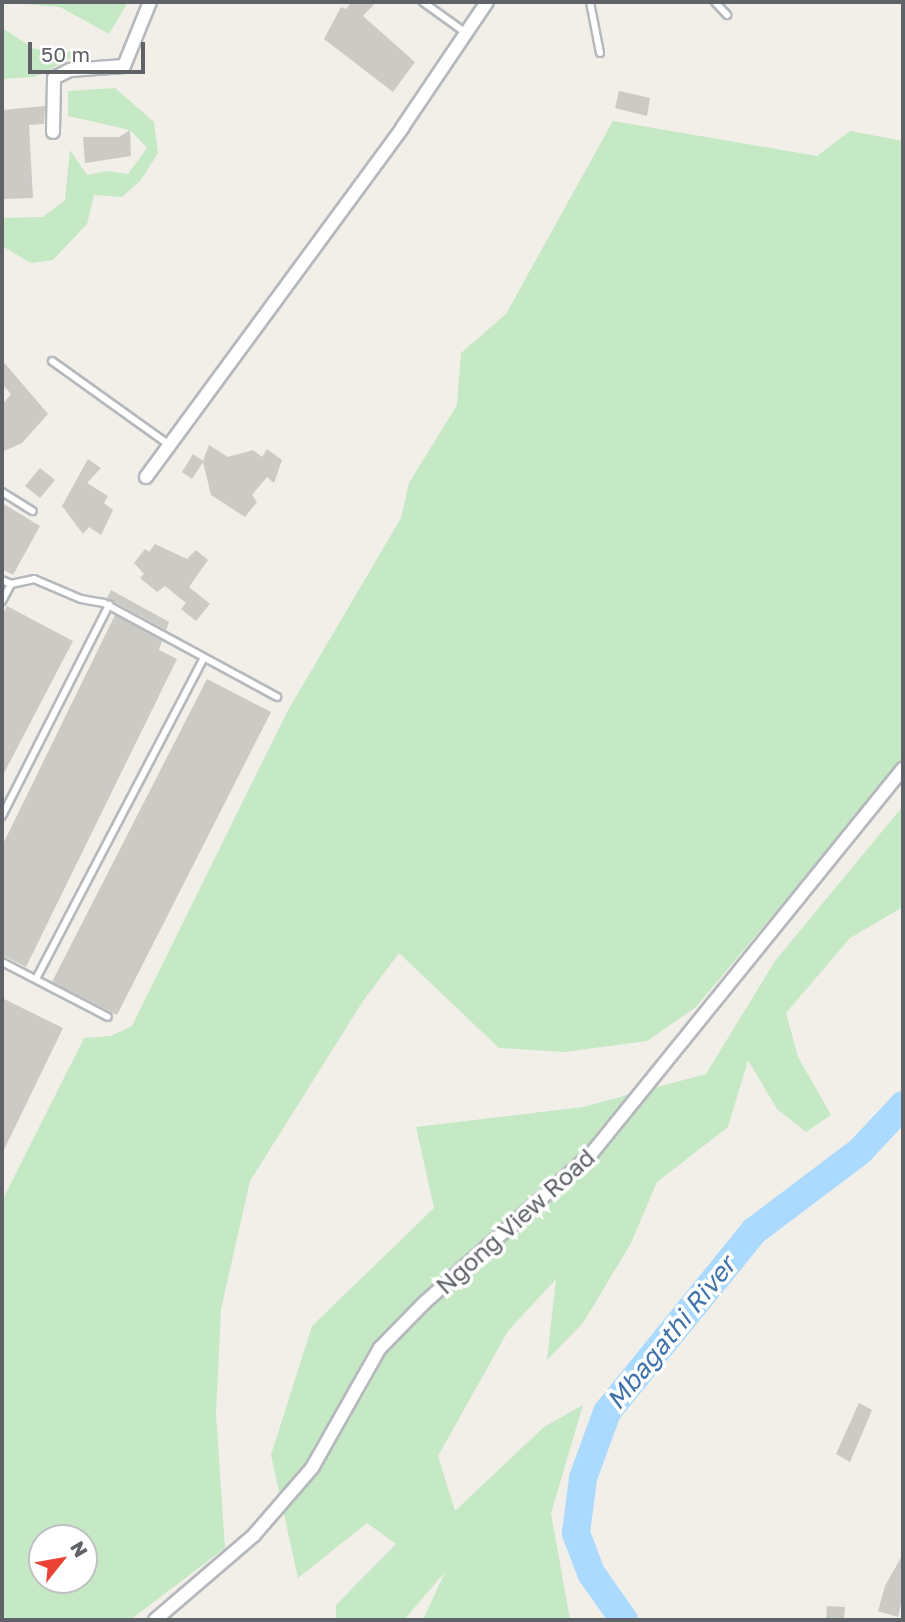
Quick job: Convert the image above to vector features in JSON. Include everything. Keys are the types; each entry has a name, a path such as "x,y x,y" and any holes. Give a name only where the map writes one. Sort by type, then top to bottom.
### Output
{"street":[{"path":"53,132 54,78 71,70 124,66 150,2"},
{"path":"146,477 487,2"},
{"name":"Ngong View Road","path":"155,1620 180,1603 254,1535 312,1468 380,1348 424,1303 591,1154 903,769"}],"lane":[{"path":"423,2 466,33"},
{"path":"590,2 600,53"},
{"path":"715,2 727,15"},
{"path":"52,361 168,444"},
{"path":"2,492 32,511"},
{"path":"2,580 10,584 34,579 109,605 203,659 277,697"},
{"path":"2,601 10,584"},
{"path":"2,816 109,605"},
{"path":"36,979 203,659"},
{"path":"2,962 108,1017"}],"green space":[{"path":"2,2 128,2 109,34 60,7"},
{"path":"2,28 35,49 81,53 35,77 2,79"},
{"path":"115,88 154,122 158,153 141,180 122,197 94,195 87,224 53,260 31,263 2,246 2,218 43,217 65,200 70,150 87,175 107,171 128,174 147,148 130,130 68,116 68,91"},
{"path":"613,121 817,156 850,131 903,141 903,759 696,1007 647,1041 564,1052 499,1048 399,953 363,1001 250,1181 221,1309 216,1414 225,1548 130,1620 2,1620 2,1201 84,1038 111,1036 132,1026 287,712 401,518 409,483 457,405 461,353 506,314"},
{"path":"903,806 903,907 850,938 786,1013 798,1057 831,1115 806,1132 777,1109 748,1060 728,1127 657,1182 631,1243 583,1323 547,1360 556,1279 508,1331 438,1456 455,1511 544,1427 583,1405 551,1513 570,1620 423,1620 445,1572 404,1620 336,1620 336,1605 396,1544 367,1523 298,1578 271,1455 312,1326 434,1208 416,1127 583,1107 706,1074 775,961"}],"building":[{"path":"352,2 376,2 363,16 415,62 393,92 324,39 341,7 346,9"},
{"path":"619,91 650,98 647,116 615,108"},
{"path":"45,106 44,124 29,125 33,198 2,199 2,110"},
{"path":"130,130 131,156 85,163 83,137 119,137"},
{"path":"2,360 48,414 22,443 2,452 2,405 11,394 2,384"},
{"path":"209,445 228,457 253,450 262,457 267,449 282,460 274,483 267,477 252,495 257,502 245,517 211,495 203,462 192,479 182,472 193,454 203,461"},
{"path":"88,459 101,468 87,483 108,496 104,503 113,510 101,535 89,527 83,534 62,506"},
{"path":"40,468 55,480 40,498 25,486"},
{"path":"2,503 40,526 13,575 2,569"},
{"path":"155,544 187,559 196,550 208,560 189,587 210,604 196,621 181,609 186,603 165,586 157,592 140,578 144,574 134,563 145,549 149,552"},
{"path":"111,590 169,622 166,630 107,598"},
{"path":"7,606 73,641 2,777 2,616"},
{"path":"115,615 162,641 159,650 177,659 26,967 2,955 2,846"},
{"path":"207,679 271,712 117,1015 52,982"},
{"path":"2,998 63,1028 2,1154"},
{"path":"859,1403 872,1410 850,1462 836,1454"},
{"path":"903,1554 903,1594 898,1617 878,1611 885,1586"},
{"path":"827,1606 845,1607 844,1620 826,1620"}],"waterway":[{"name":"Mbagathi River","path":"624,1620 591,1573 576,1533 583,1478 607,1412 754,1231 860,1151 903,1105"}]}
